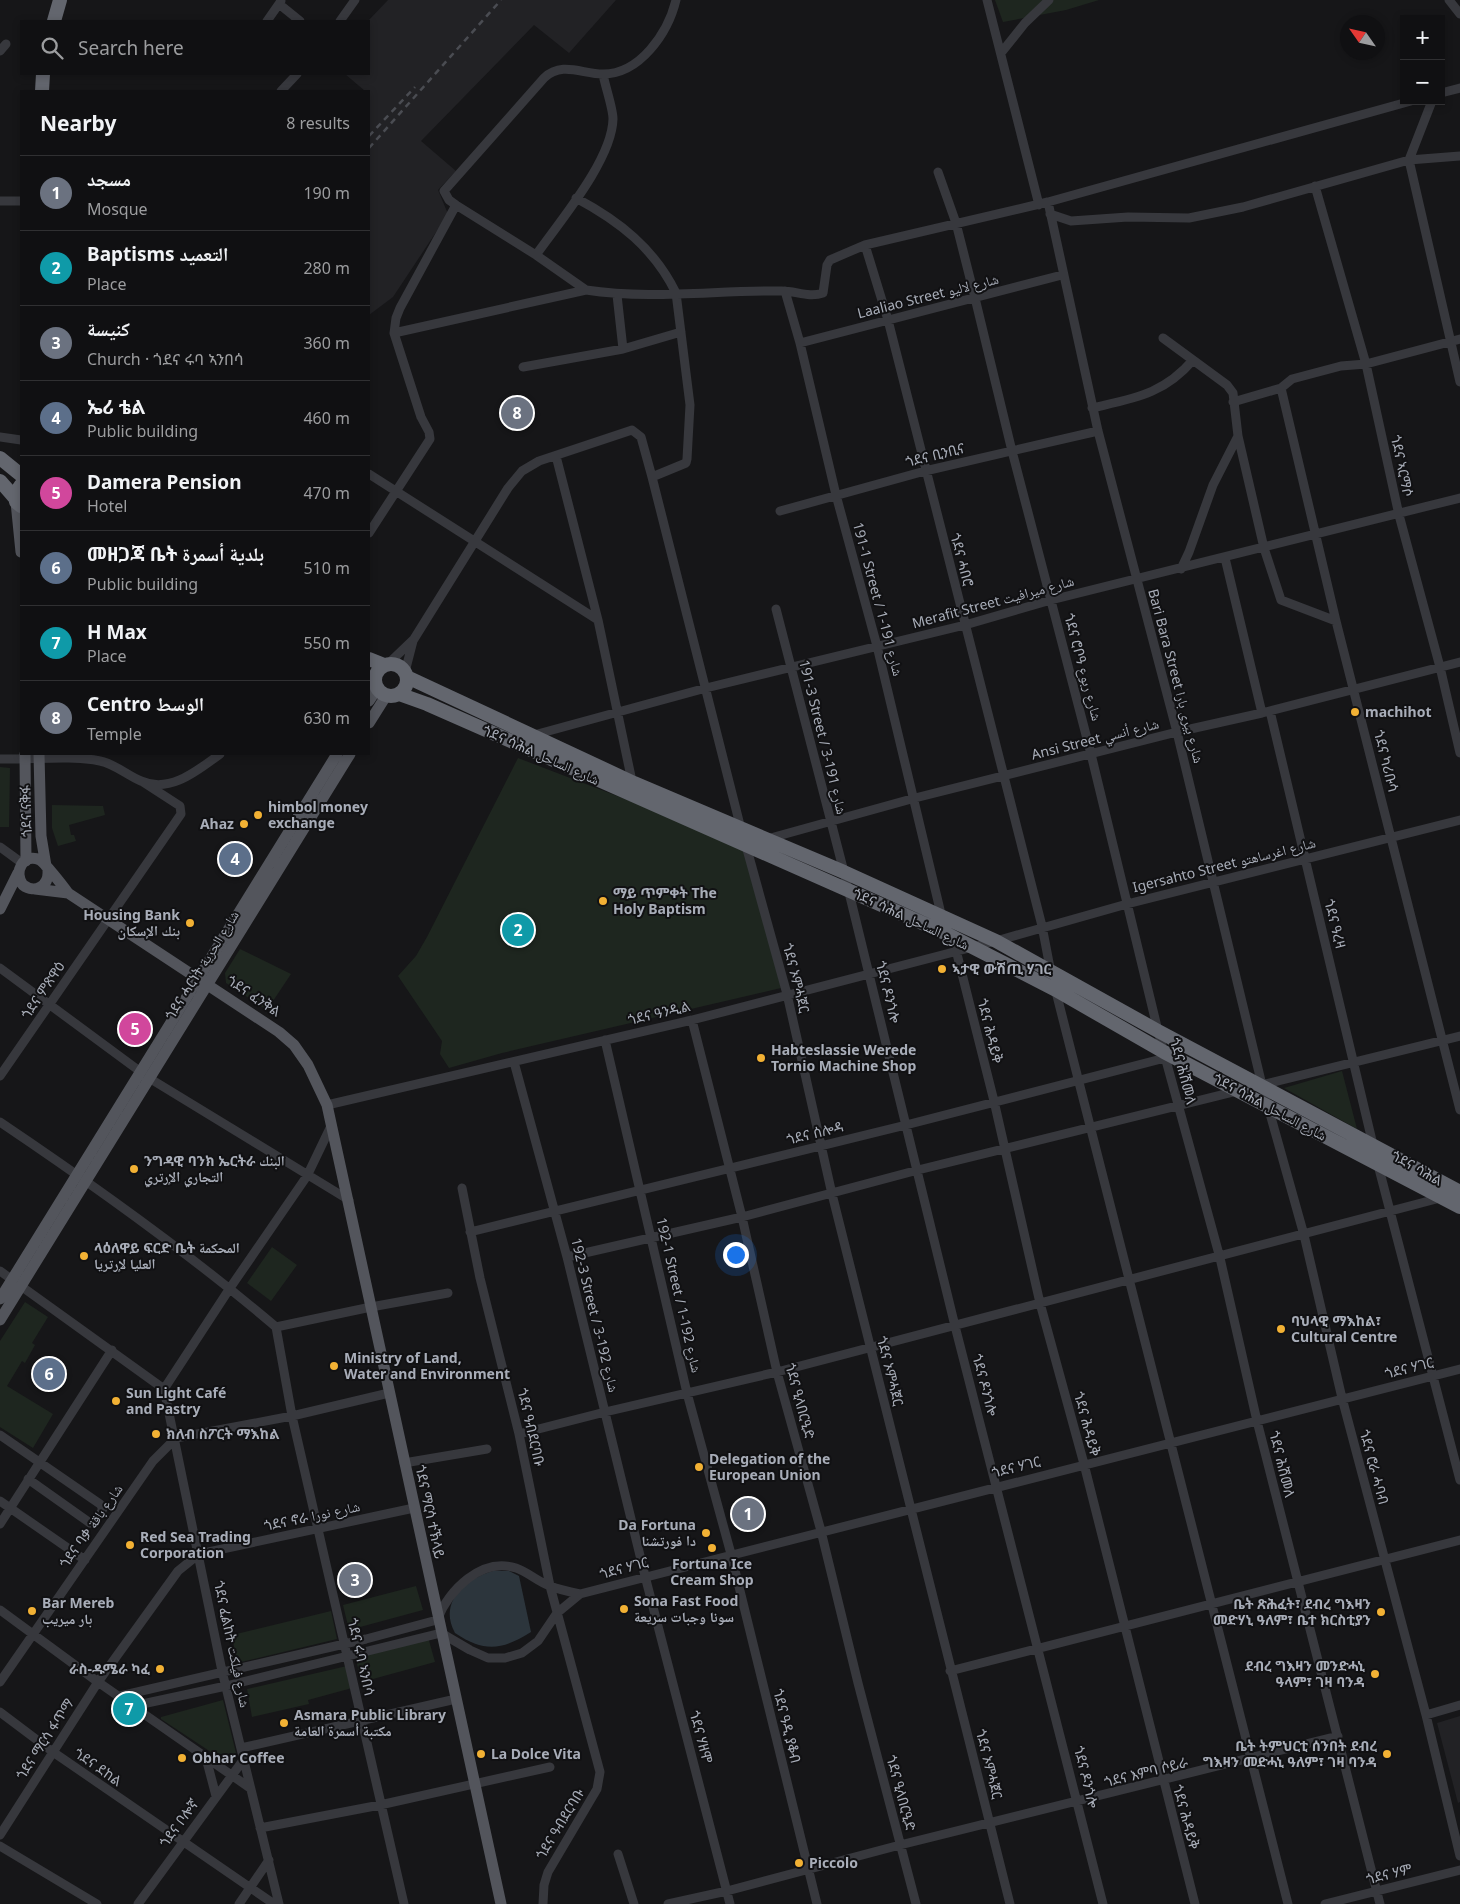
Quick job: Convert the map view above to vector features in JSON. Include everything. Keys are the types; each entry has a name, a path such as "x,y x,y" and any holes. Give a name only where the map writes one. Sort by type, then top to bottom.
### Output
{"highway":[{"path":"54,20 60,0"},
{"path":"42,90 46,75"},
{"path":"0,458 20,474"},
{"path":"0,481 17,502"},
{"path":"17,502 16,490 20,485"},
{"path":"370,659 398,665 406,675 406,685 381,690 374,683 376,672 386,664"},
{"name":"ጎደና ሳሕል شارع الساحل","path":"406,675 534,735 632,789 746,845 945,933 1056,990 1165,1055 1269,1106 1460,1208"},
{"name":"ጎደና ሳሕል شارع الساحل","path":"381,690 427,704 632,789 766,839 942,915 996,941 1158,1031 1373,1144"},
{"name":"ጎደና ሳሕል","path":"1373,1144 1460,1193"}],"main road":[{"path":"17,502 20,540"},
{"path":"370,700 381,690"},
{"path":"370,721 381,690"},
{"name":"ጎደና ሓርነት شارع الحرية","path":"204,980 336,755"},
{"name":"ጎደና ሓርነት شارع الحرية","path":"0,1320 16,1283 83,1178 144,1075 349,755"},
{"name":"ጎደና ናቅፋ","path":"2,906 22,866 25,757"},
{"name":"ጎደና ናቅፋ","path":"39,757 41,836 47,868"},
{"path":"35,859 47,868 47,880 40,888 33,889 22,885 22,866 35,859"},
{"name":"ጎደና ፈንቅል","path":"47,868 68,892 204,980 273,1027 294,1045 308,1065 327,1104 332,1126"},
{"name":"ጎደና ፈንቅል","path":"33,889 68,892"},
{"name":"ጎደና ናቅፋ","path":"2,906 33,889"},
{"name":"ጎደና ማርሳ ተኽላይ","path":"332,1126 437,1620 501,1904"},
{"name":"ጎደና ሓርነት شارع الحرية","path":"0,1299 16,1283"}],"street":[{"path":"341,20 355,0"},
{"path":"586,290 536,255 456,205 449,200 444,191 550,72 564,69 603,74 624,70 639,60 653,46 674,10 676,0"},
{"name":"Bari Bara Street شارع بيرى بارا","path":"987,0 1044,204 1050,214 1092,408 1215,883 1262,1085"},
{"path":"1001,53 1025,23 1049,0"},
{"path":"1449,0 1460,14"},
{"path":"268,20 281,2 299,20"},
{"path":"536,255 576,198 606,150 611,135 613,117 603,74"},
{"path":"282,90 296,75"},
{"path":"1445,92 1460,88"},
{"path":"394,333 586,290 617,295 784,291 811,295 823,293 827,265 830,260 865,245 1044,204 1400,104"},
{"path":"1430,105 1409,160 1460,382"},
{"path":"1050,214 1071,221 1128,217 1189,218 1243,207 1409,160 1460,156"},
{"name":"ጎደና ሮቦዓ شارع ربوع","path":"938,172 956,223 976,298 1012,451 1091,754 1158,1031"},
{"name":"ጎደና ኣርማሶ","path":"1314,186 1366,364 1398,515 1440,667 1460,753"},
{"path":"576,198 619,223 635,236 668,277 676,293 690,406 687,458 686,463 652,477"},
{"path":"0,200 20,201"},
{"path":"370,531 430,439 430,432 421,417 394,333 400,308 456,205"},
{"name":"ጎደና ሓበሮ","path":"865,245 888,320 925,472 966,625 1042,926 1050,971 1079,1080 1128,1281 1172,1443 1210,1604 1288,1904"},
{"name":"Laaliao Street شارع لاليو","path":"800,344 1062,275"},
{"name":"191-1 Street / شارع 191-1","path":"784,291 800,344 836,495 877,646 915,798 945,933"},
{"path":"617,295 623,349"},
{"path":"523,367 623,349 680,332"},
{"path":"1163,338 1227,385 1233,393 1238,436 1264,548 1281,600 1336,621"},
{"path":"1233,402 1281,388 1292,379 1341,366 1366,364 1460,339"},
{"path":"1092,408 1143,396 1160,389 1181,374 1193,360"},
{"name":"ጎደና ካሪቡሳ","path":"1281,388 1336,621 1444,1040 1460,1110"},
{"name":"ጎደና ኦምሓጀር","path":"556,456 632,430 641,437 741,829 787,994 832,1194 950,1671 1010,1904"},
{"name":"ጎደና ቢንቢና","path":"780,511 925,472 1098,430"},
{"path":"1181,569 1213,484 1238,436"},
{"path":"0,438 20,440"},
{"path":"386,664 414,639 508,488 522,471 539,461 556,456 598,620 632,789"},
{"path":"370,475 598,620"},
{"name":"Merafit Street شارع ميرافيت","path":"534,735 706,688 966,625 1052,600 1315,536 1460,498"},
{"name":"ጎደና ዓረዛ","path":"1225,558 1304,860 1377,1164 1431,1376 1460,1480"},
{"name":"191-3 Street / شارع 191-3","path":"776,610 844,872"},
{"path":"406,675 414,639"},
{"name":"Ansi Street شارع أنسي","path":"746,845 915,798 1177,732 1266,712 1460,662"},
{"path":"143,782 164,784 176,782 189,776 219,755"},
{"name":"ጎደና ምጽዋዕ","path":"0,760 25,757 95,757 143,782 180,806 181,814 0,1076"},
{"name":"Igersahto Street شارع اغرساهتو","path":"996,941 1042,926 1460,820"},
{"path":"0,847 22,866"},
{"name":"ጎደና ዶንጎሎ","path":"844,872 955,1326 998,1486 1103,1904"},
{"name":"ጎደና ዓንዲል","path":"327,1104 692,1020 970,946 996,941"},
{"name":"ጎደና ሕዳይቅ","path":"956,950 994,1101 1040,1303 1084,1464 1195,1904"},
{"path":"0,968 144,1075 349,1200"},
{"name":"ጎደና ዒላበርዒድ","path":"692,1020 742,1217 777,1372 821,1531 858,1683 916,1904"},
{"name":"ጎደና ሕሽመለ","path":"1158,1031 1220,1258 1257,1421 1380,1904"},
{"path":"568,1257 742,1217 918,1170 1178,1108 1262,1085 1460,1036"},
{"name":"192-1 Street / شارع 192-1","path":"605,1040 687,1393 731,1554"},
{"name":"ጎደና ሰሎዳ","path":"470,1232 555,1213 640,1190 906,1125 1079,1080 1165,1055"},
{"name":"192-3 Street / شارع 192-3","path":"514,1062 568,1257 645,1576"},
{"name":"ጎደና ሮራ ሓባብ","path":"1262,1085 1304,1236 1342,1398 1426,1715 1460,1856"},
{"path":"0,1122 83,1178 230,1288 276,1328 371,1307 448,1293"},
{"path":"0,1271 164,1389 230,1288 307,1176 332,1126"},
{"name":"ጎደና ዓብደርባቡ","path":"462,1188 470,1232 519,1434 550,1586"},
{"path":"519,1434 604,1412 777,1372 1304,1236 1460,1193"},
{"name":"ጎደና ሩባ ኣንበሳ","path":"276,1328 292,1416 404,1904"},
{"path":"0,1524 112,1350"},
{"name":"ጎደና ሃገር","path":"580,1594 1460,1369"},
{"name":"ጎደና ፈልከት شارع فيلكت","path":"164,1389 176,1438 222,1671 279,1904"},
{"path":"176,1438 292,1416 389,1393"},
{"path":"0,1435 100,1504 103,1509 95,1522 90,1523 28,1480"},
{"name":"ጎደና ባቃ شارع باقة","path":"0,1682 154,1461 176,1438"},
{"path":"404,1463 487,1448"},
{"path":"0,1501 85,1560"},
{"name":"ጎደና ኖራ شارع نورا","path":"98,1682 178,1571 199,1554 414,1508"},
{"path":"950,1671 1297,1580 1460,1540"},
{"name":"ጎደና ዓዲ ያቆብ","path":"731,1554 818,1904"},
{"path":"120,1696 344,1644 437,1620 443,1606 458,1588 471,1576 486,1569 501,1566 516,1568 550,1586 580,1594"},
{"name":"ጎደና ሃዘሞ","path":"645,1576 728,1900"},
{"path":"550,1586 557,1613"},
{"path":"133,1706 226,1686 441,1633 488,1658 505,1658 522,1654 538,1641 557,1613 580,1594"},
{"path":"0,1610 98,1682 250,1788"},
{"name":"ጎደና ዓብደርባቡ","path":"544,1904 544,1885 548,1872 597,1789 600,1772 557,1613"},
{"name":"ጎደና ማርሳ ፋጥማ","path":"0,1835 98,1682"},
{"path":"241,1748 363,1722 456,1699"},
{"path":"1426,1715 1460,1705"},
{"name":"ጎደና ደከል","path":"0,1712 53,1752 181,1842 274,1904"},
{"name":"ጎደና እምባ ሶይራ","path":"668,1904 728,1900 809,1870 900,1845 1252,1760 1338,1736"},
{"path":"206,1758 216,1796"},
{"name":"ጎደና ቦሎኛ","path":"138,1904 181,1842 244,1759"},
{"path":"260,1828 380,1805 550,1767"},
{"path":"0,1846 81,1900 97,1904"},
{"path":"618,1854 634,1904"},
{"path":"239,1904 269,1860"},
{"name":"ጎደና ሃም","path":"1325,1904 1460,1870"}],"shaded area":[{"path":"388,0 616,0 569,53 534,25 421,141 456,171 438,190 448,214 393,297 370,314 370,90 364,90 346,75 370,75 369,20"},
{"path":"995,0 1099,0 1066,10 1003,22"},
{"name":"ማይ ጥምቀት The Holy Baptism","path":"518,758 745,845 781,988 502,1053 449,1068 440,1054 442,1041 398,976 416,956 427,937"},
{"path":"0,767 10,768 9,827 0,827"},
{"path":"52,805 103,806 105,815 69,825 71,835 74,835 76,841 58,846 52,828"},
{"path":"240,949 291,974 267,1010 226,983 225,973"},
{"path":"1342,1071 1357,1129 1284,1088"},
{"path":"272,1247 297,1265 271,1301 247,1283"},
{"path":"25,1302 48,1317 32,1343 35,1345 25,1363 22,1361 7,1386 53,1414 33,1448 0,1427 0,1341"},
{"path":"493,1571 509,1571 519,1576 531,1632 511,1643 493,1647 475,1644 455,1633 450,1611 457,1593 464,1586"},
{"path":"416,1586 423,1610 349,1630 343,1605"},
{"path":"331,1611 337,1639 237,1663 232,1635"},
{"path":"428,1637 435,1662 362,1682 355,1657"},
{"path":"347,1666 352,1688 308,1700 309,1704 252,1717 247,1689"},
{"path":"223,1700 236,1753 235,1761 229,1764 161,1719 161,1717"},
{"path":"1460,1716 1460,1802 1458,1803 1437,1723"}],"railway":[{"path":"370,147 501,0"},
{"path":"370,135 415,87"}],"place":[{"name":"Centro الوسط","path":"517,413"},
{"name":"machihot","path":"1355,712"},
{"name":"himbol money exchange","path":"258,815"},
{"name":"Ahaz","path":"244,824"},
{"name":"ኤሪ ቴል","path":"235,859"},
{"name":"ማይ ጥምቀት The Holy Baptism","path":"603,901"},
{"name":"Housing Bank بنك الإسكان","path":"190,923"},
{"name":"Baptisms التعميد","path":"518,930"},
{"name":"ኣታዊ ውሽጢ ሃገር","path":"942,969"},
{"name":"Damera Pension","path":"135,1029"},
{"name":"Habteslassie Werede Tornio Machine Shop","path":"761,1058"},
{"name":"ንግዳዊ ባንክ ኤርትራ البنك التجاري الإرتري","path":"134,1169"},
{"name":"ላዕለዋይ ፍርድ ቤት المحكمة العليا لإرتريا","path":"84,1256"},
{"name":"ባህላዊ ማእከል፣ Cultural Centre","path":"1281,1329"},
{"name":"Ministry of Land, Water and Environment","path":"334,1366"},
{"name":"መዘጋጃ ቤት بلدية أسمرة","path":"49,1374"},
{"name":"Sun Light Café and Pastry","path":"116,1401"},
{"name":"ክለብ ስፖርት ማእከል","path":"156,1434"},
{"name":"Delegation of the European Union","path":"699,1467"},
{"name":"مسجد","path":"748,1514"},
{"name":"Da Fortuna دا فورتشنا","path":"706,1533"},
{"name":"Red Sea Trading Corporation","path":"130,1545"},
{"name":"Fortuna Ice Cream Shop","path":"712,1548"},
{"name":"كنيسة","path":"355,1580"},
{"name":"Sona Fast Food سونا وجبات سريعة","path":"624,1609"},
{"name":"Bar Mereb بار ميريب","path":"32,1611"},
{"name":"ቤት ጽሕፈት፣ ደብረ ግእዛን መድሃኒ ዓለም፣ ቤተ ክርስቲያን","path":"1381,1612"},
{"name":"ራስ-ዱሜራ ካፈ","path":"160,1669"},
{"name":"ደብረ ግእዛን መንድሓኒ ዓላም፣ ገዛ ባንዳ","path":"1375,1674"},
{"name":"H Max","path":"129,1709"},
{"name":"Asmara Public Library مكتبة أسمرة العامة","path":"284,1723"},
{"name":"La Dolce Vita","path":"481,1754"},
{"name":"ቤት ትምህርቲ ሰንበት ደብረ ግእዛን መድሓኒ ዓለም፣ ገዛ ባንዳ","path":"1387,1754"},
{"name":"Obhar Coffee","path":"182,1758"},
{"name":"Piccolo","path":"799,1863"}]}
